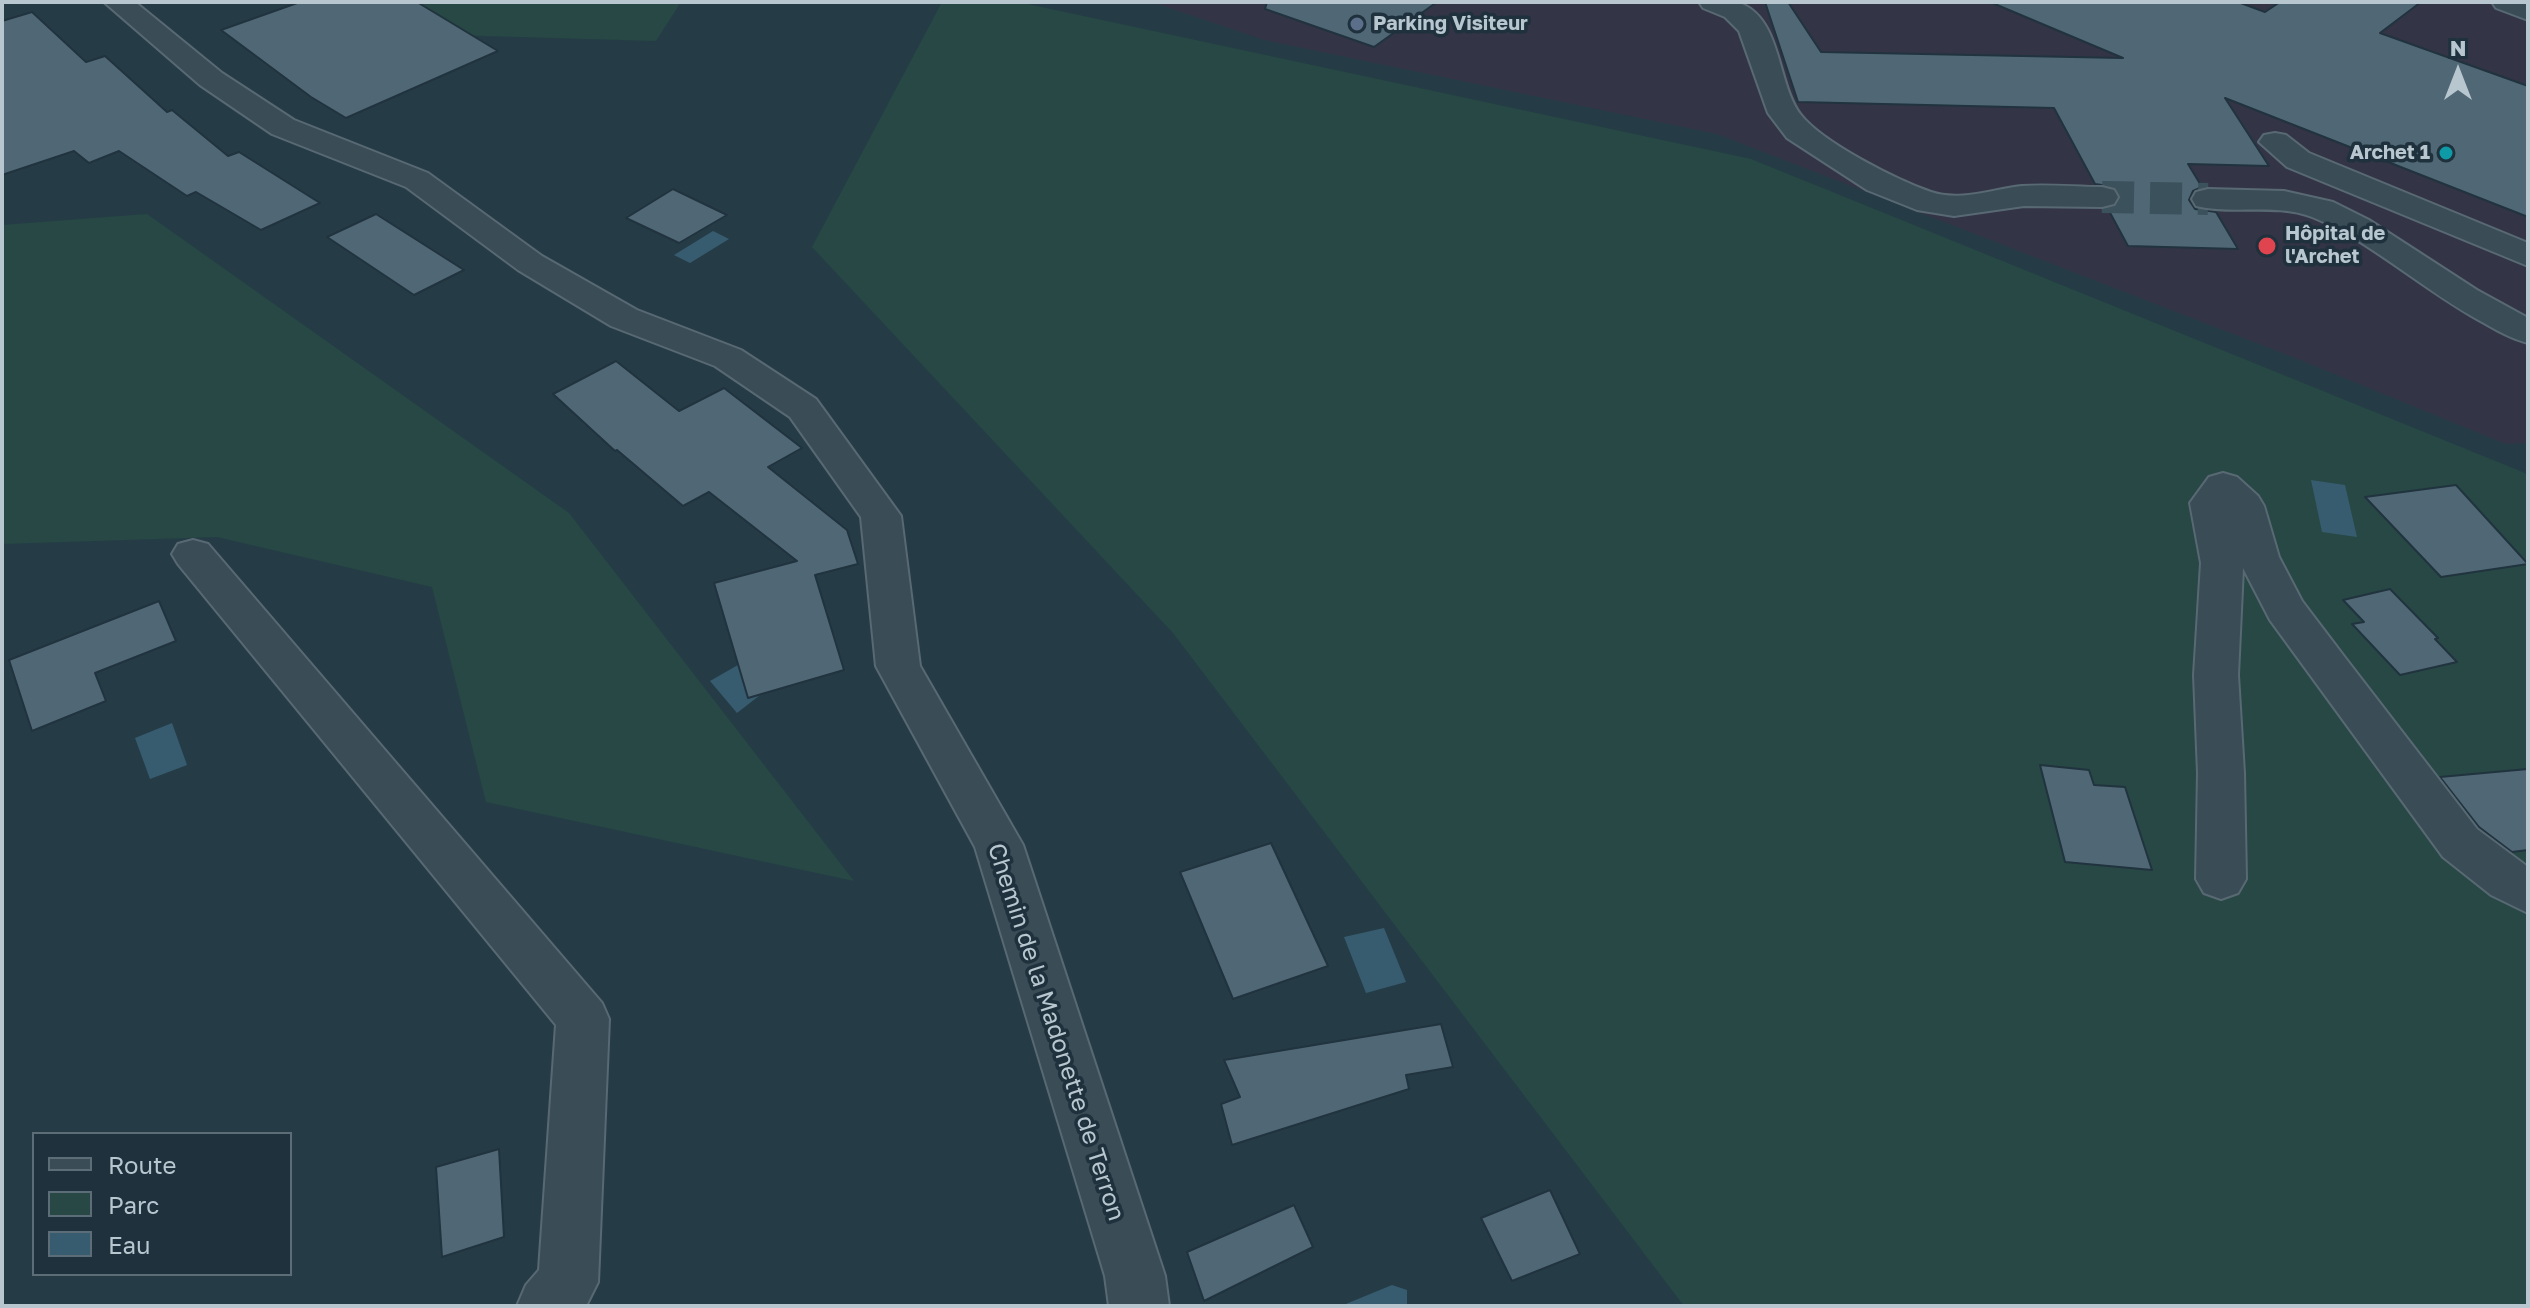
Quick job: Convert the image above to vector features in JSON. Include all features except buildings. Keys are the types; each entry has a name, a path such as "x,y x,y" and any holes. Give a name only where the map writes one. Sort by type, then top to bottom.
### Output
{"street":[{"name":"Chemin de la Madonette de Terron","path":"118,2 211,79 283,127 417,180 530,263 624,318 728,358 803,408 881,516 898,666 999,845 1135,1276 1139,1306"},
{"path":"1713,2 1735,11 1752,28 1783,113 1798,131 1879,183 1929,203 1954,206 2024,196 2102,197"},
{"path":"2506,2 2528,11"},
{"path":"2275,142 2298,160 2489,237 2528,256"},
{"path":"2208,199 2284,201 2321,209 2357,227 2464,298 2528,332"},
{"path":"2221,879 2221,773 2216,675 2222,563 2210,503 2223,486 2244,506 2258,557 2285,609 2330,671 2460,843 2528,892"},
{"path":"193,554 583,1019 568,1282 547,1306"}],"shaded area":[{"name":"Hôpital de l'Archet","path":"1152,2 2528,2 2528,443 2506,444 2295,358 1717,134 1264,40"}],"green space":[{"path":"346,2 681,2 656,41 383,33"},
{"path":"942,2 1018,2 1751,159 2525,473 2528,479 2528,1306 1684,1306 1173,633 812,247"},
{"path":"147,214 569,513 854,881 486,802 432,587 217,537 2,544 2,225"}],"water":[{"path":"713,231 729,239 690,263 674,255"},
{"path":"2311,480 2345,485 2357,537 2322,532"},
{"path":"738,665 764,692 737,713 710,681"},
{"path":"172,723 187,765 150,779 135,738"},
{"path":"1384,928 1406,982 1366,993 1344,937"},
{"path":"1392,1285 1407,1290 1407,1306 1341,1306"}],"tunnel":[{"path":"2102,197 2208,199"}],"place":[{"name":"Parking Visiteur","path":"1357,24"},
{"name":"Archet 1","path":"2446,153"},
{"name":"Hôpital de l'Archet","path":"2267,246"}]}
